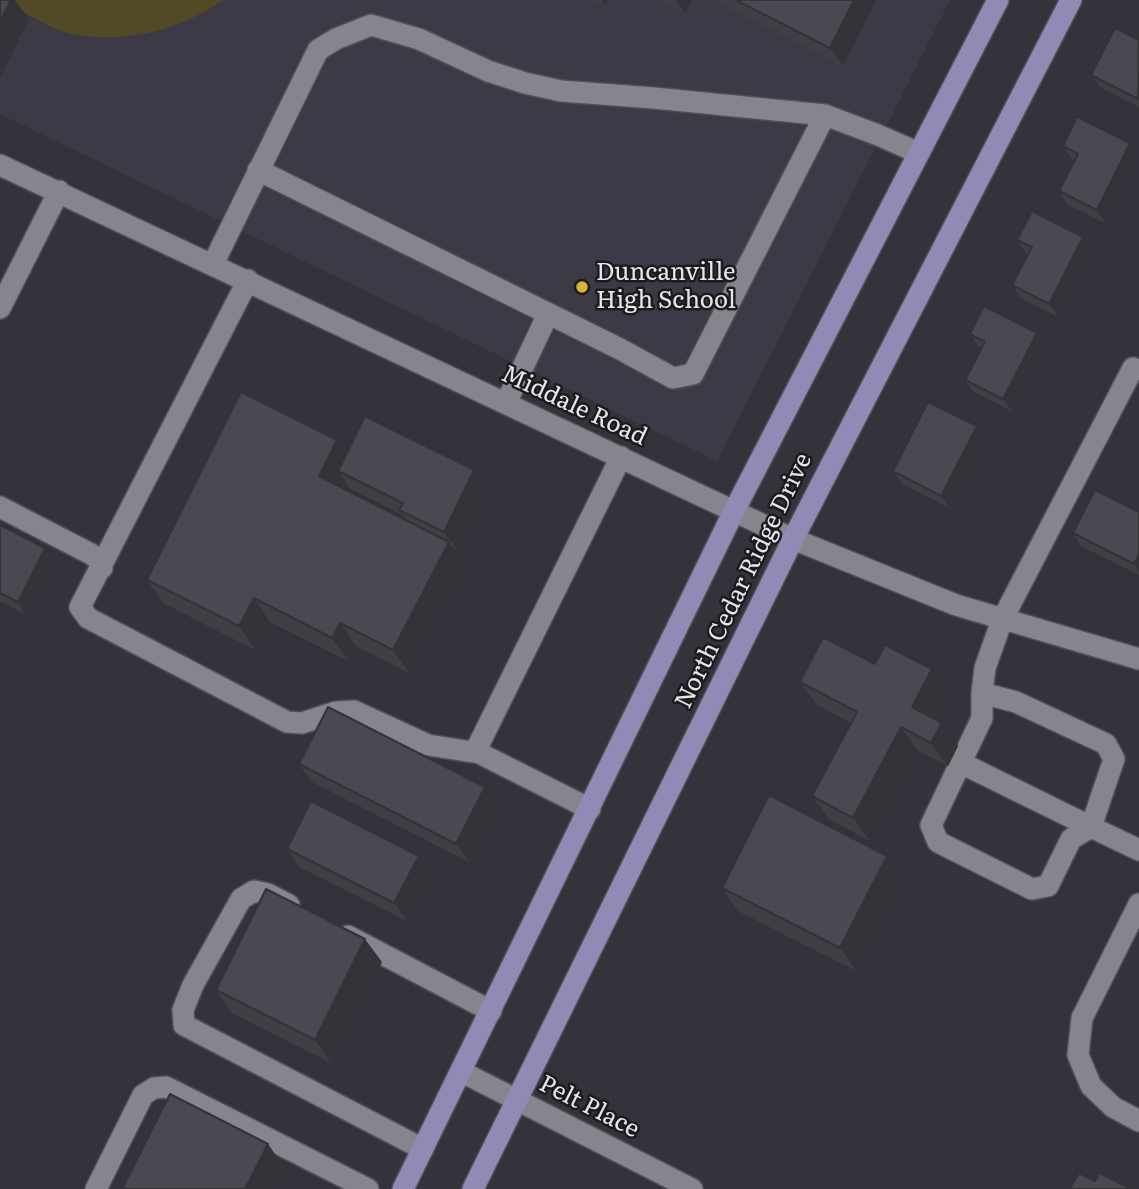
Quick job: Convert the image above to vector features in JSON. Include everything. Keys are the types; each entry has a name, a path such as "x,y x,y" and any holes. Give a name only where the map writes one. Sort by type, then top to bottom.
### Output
{"main road":[{"name":"North Cedar Ridge Drive","path":"402,1189 462,1072 734,511 998,0"},
{"name":"North Cedar Ridge Drive","path":"472,1189 518,1101 793,539 1071,0"}],"street":[{"path":"213,264 318,50 336,39 371,25 419,39 488,71 561,91 825,115 919,153"},
{"path":"258,170 620,349 673,378 694,374 825,115"},
{"name":"Middale Road","path":"0,164 793,539 956,605 1139,659"},
{"path":"0,308 59,191"},
{"path":"248,280 80,607 88,618 287,722 302,723 337,712 354,711 428,745 475,752 590,809"},
{"path":"506,402 548,314"},
{"path":"982,693 1016,702 1106,744 1114,759 1091,827 1072,839 1048,886 1032,889 938,842 931,825 982,718 982,693 985,668 1002,620 1133,368"},
{"path":"475,752 621,457"},
{"path":"0,507 91,554 98,559 102,568"},
{"path":"961,763 1139,850"},
{"path":"305,913 268,894 254,891 241,899 193,985 183,1010 184,1025 423,1149"},
{"path":"1139,904 1082,1018 1078,1055 1091,1086 1113,1107 1139,1121"},
{"path":"329,926 491,1011"},
{"name":"Pelt Place","path":"462,1072 692,1189"},
{"path":"96,1189 143,1096 155,1088 166,1087 330,1181 368,1189"}],"shaded area":[{"name":"Duncanville High School","path":"0,0 950,0 717,461 0,114"},
{"path":"0,0 223,0 188,20 169,27 149,33 108,37 63,32"}],"building":[{"path":"0,0 11,0 0,21"},
{"path":"736,0 854,0 830,48"},
{"path":"1115,28 1139,40 1138,99 1091,75"},
{"path":"1077,117 1130,143 1097,210 1059,191 1078,154 1063,146"},
{"path":"1032,211 1083,237 1049,304 1012,285 1032,247 1017,240"},
{"path":"984,306 1037,333 1003,399 965,380 985,342 970,334"},
{"path":"241,392 337,440 319,476 449,542 393,650 340,623 332,638 254,598 239,626 147,580"},
{"path":"928,402 977,426 941,496 893,471"},
{"path":"365,416 474,470 444,532 399,510 403,503 338,471"},
{"path":"1095,490 1139,512 1139,554 1134,564 1073,533"},
{"path":"0,525 45,548 18,602 0,593"},
{"path":"823,637 875,664 885,645 932,669 912,707 942,723 931,743 901,727 853,818 812,796 857,712 800,682"},
{"path":"328,707 485,787 456,844 299,764"},
{"path":"769,795 887,856 840,948 722,888"},
{"path":"311,801 419,856 394,903 287,849"},
{"path":"266,889 365,939 315,1040 216,990"},
{"path":"170,1094 268,1144 245,1189 122,1189"},
{"path":"1079,1173 1095,1181 1100,1173 1131,1189 1070,1189"}],"place":[{"name":"Duncanville High School","path":"582,287"}]}
